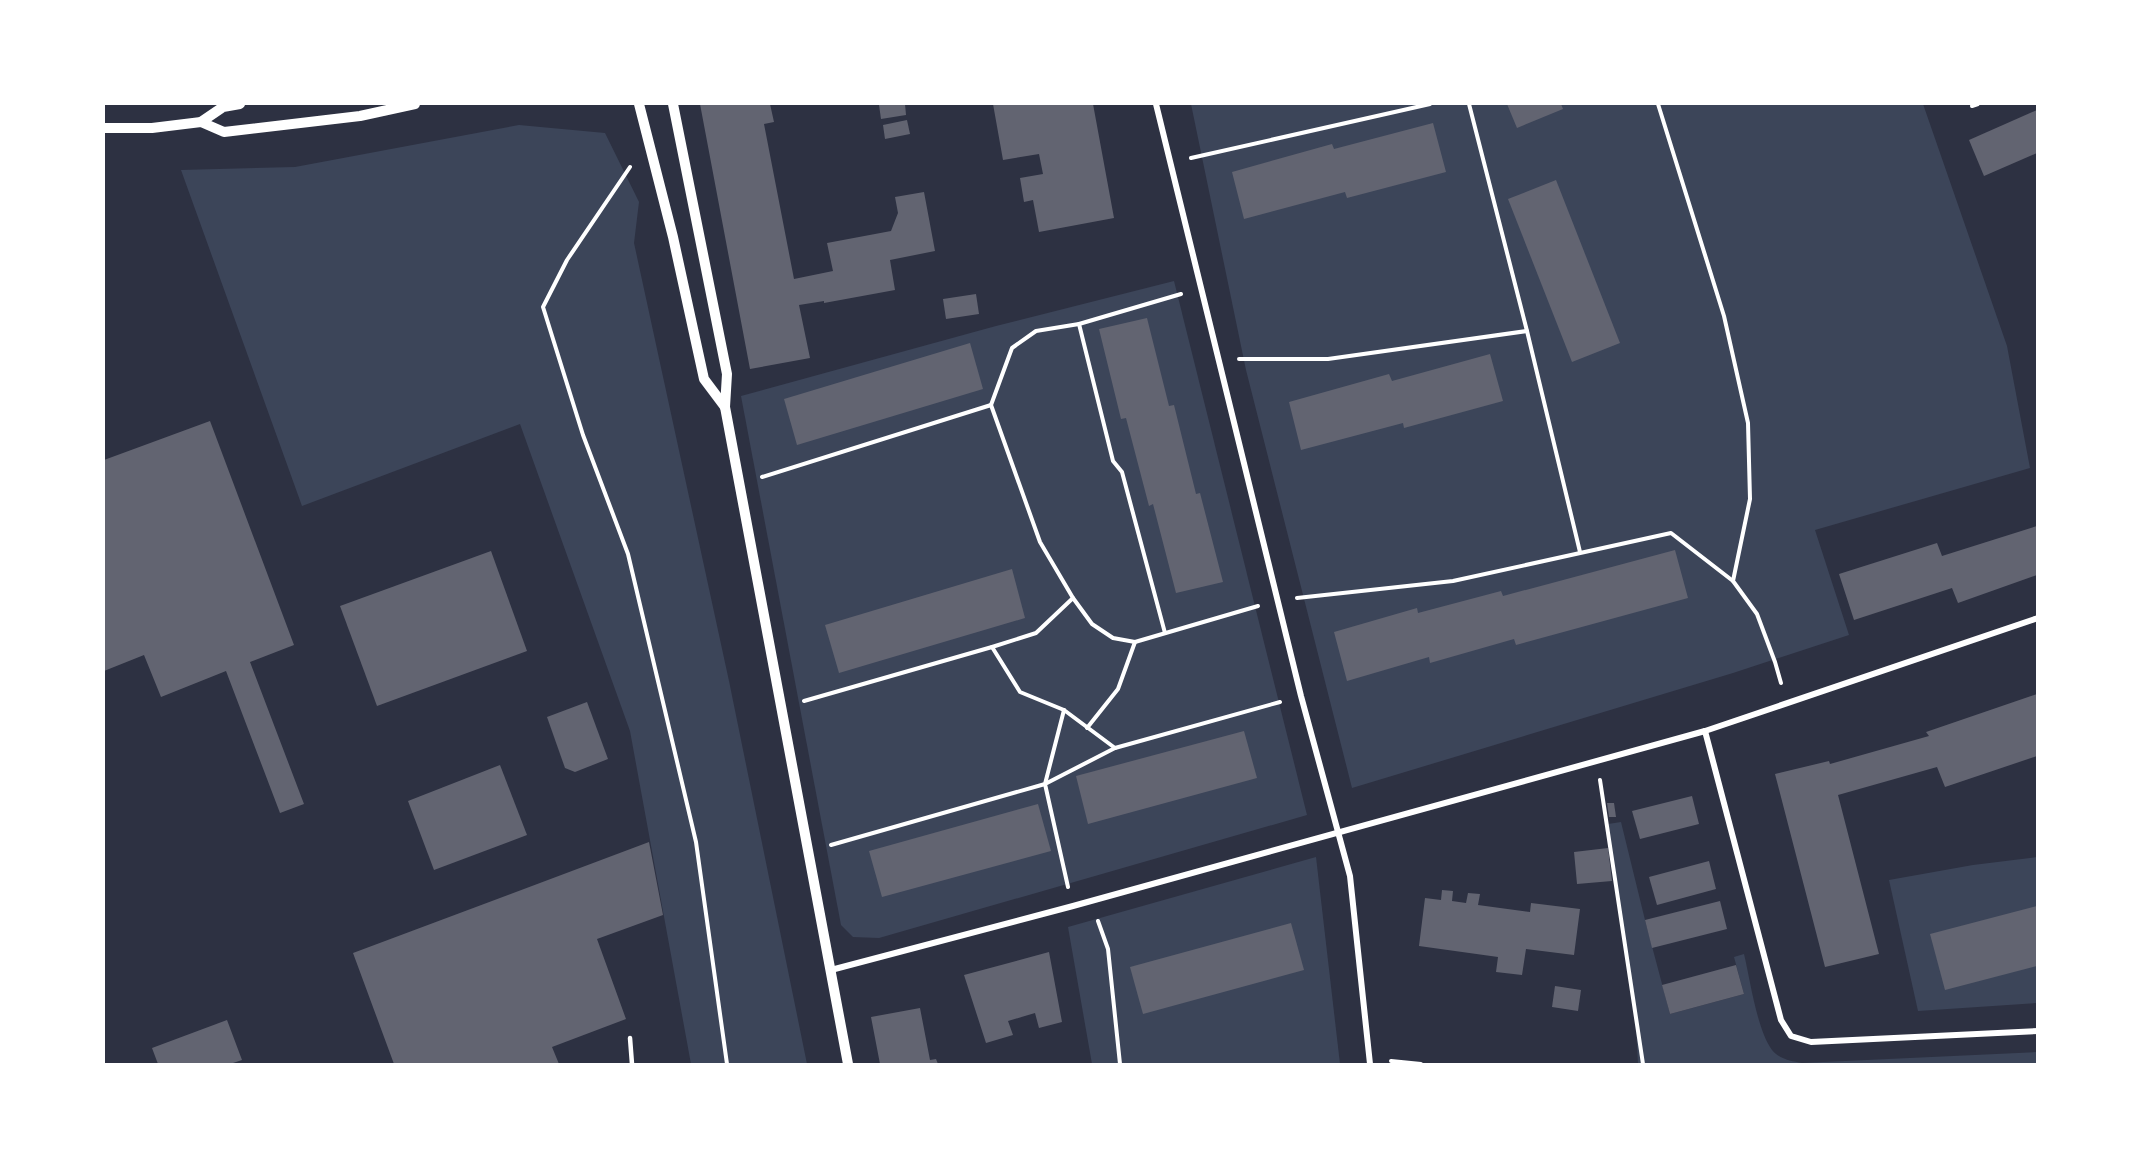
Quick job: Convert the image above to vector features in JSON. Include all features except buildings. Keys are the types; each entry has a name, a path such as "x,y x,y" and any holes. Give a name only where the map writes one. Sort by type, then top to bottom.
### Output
{"street":[{"path":"104,128 152,128 201,122 223,107 240,104"},
{"path":"201,122 224,132 360,116 415,104"},
{"path":"639,104 673,237 704,379 725,407"},
{"path":"673,104 727,374 725,407 848,1065"},
{"path":"1156,104 1301,696 1350,876 1370,1064"},
{"path":"831,970 1073,906 1704,731 2037,618"},
{"path":"1704,731 1781,1020 1791,1036 1811,1041 2037,1031"}],"lane":[{"path":"630,1038 632,1065"}],"path":[{"path":"1170,164 1430,104"},
{"path":"1469,104 1580,552"},
{"path":"1658,104 1724,316 1748,423 1750,500 1733,581"},
{"path":"1972,106 1978,104"},
{"path":"631,166 567,260 543,307 583,435 628,554 696,842 727,1065"},
{"path":"1201,289 1079,324 1036,331 1012,348 991,405 1040,542 1092,624 1113,638 1135,642 1277,600 1453,581 1671,533 1733,581 1757,614 1776,662 1786,704"},
{"path":"1079,324 1113,461 1122,472 1166,633"},
{"path":"1218,359 1328,359 1527,331"},
{"path":"769,475 991,405"},
{"path":"780,705 814,699 1036,633 1074,598"},
{"path":"1087,728 1118,689 1135,642"},
{"path":"992,647 1020,692 1064,710 1114,748"},
{"path":"807,848 834,844 1045,784 1114,748 1301,696"},
{"path":"1064,710 1045,784 1073,906"},
{"path":"1597,761 1643,1065"},
{"path":"1090,901 1108,949 1120,1065"},
{"path":"1370,1064 1387,1060 1421,1065"}],"shaded area":[{"path":"1191,104 1923,104 2007,346 2030,468 1815,530 1849,635 1733,673 1352,788 1246,370"},
{"path":"519,125 605,133 639,202 634,243 729,681 807,1064 691,1064 630,731 520,424 302,506 181,170 295,167"},
{"path":"1174,281 1307,815 879,938 853,937 841,925 741,396 996,326"},
{"path":"1621,822 1670,1014 1744,994 1734,957 1744,954 1762,1030 1772,1050 1778,1056 1802,1063 2037,1052 2037,1064 1638,1064 1636,1027 1608,824"},
{"path":"1316,857 1340,1064 1092,1064 1068,927"},
{"path":"2037,857 2037,1003 1918,1011 1889,880 1973,865"}]}
